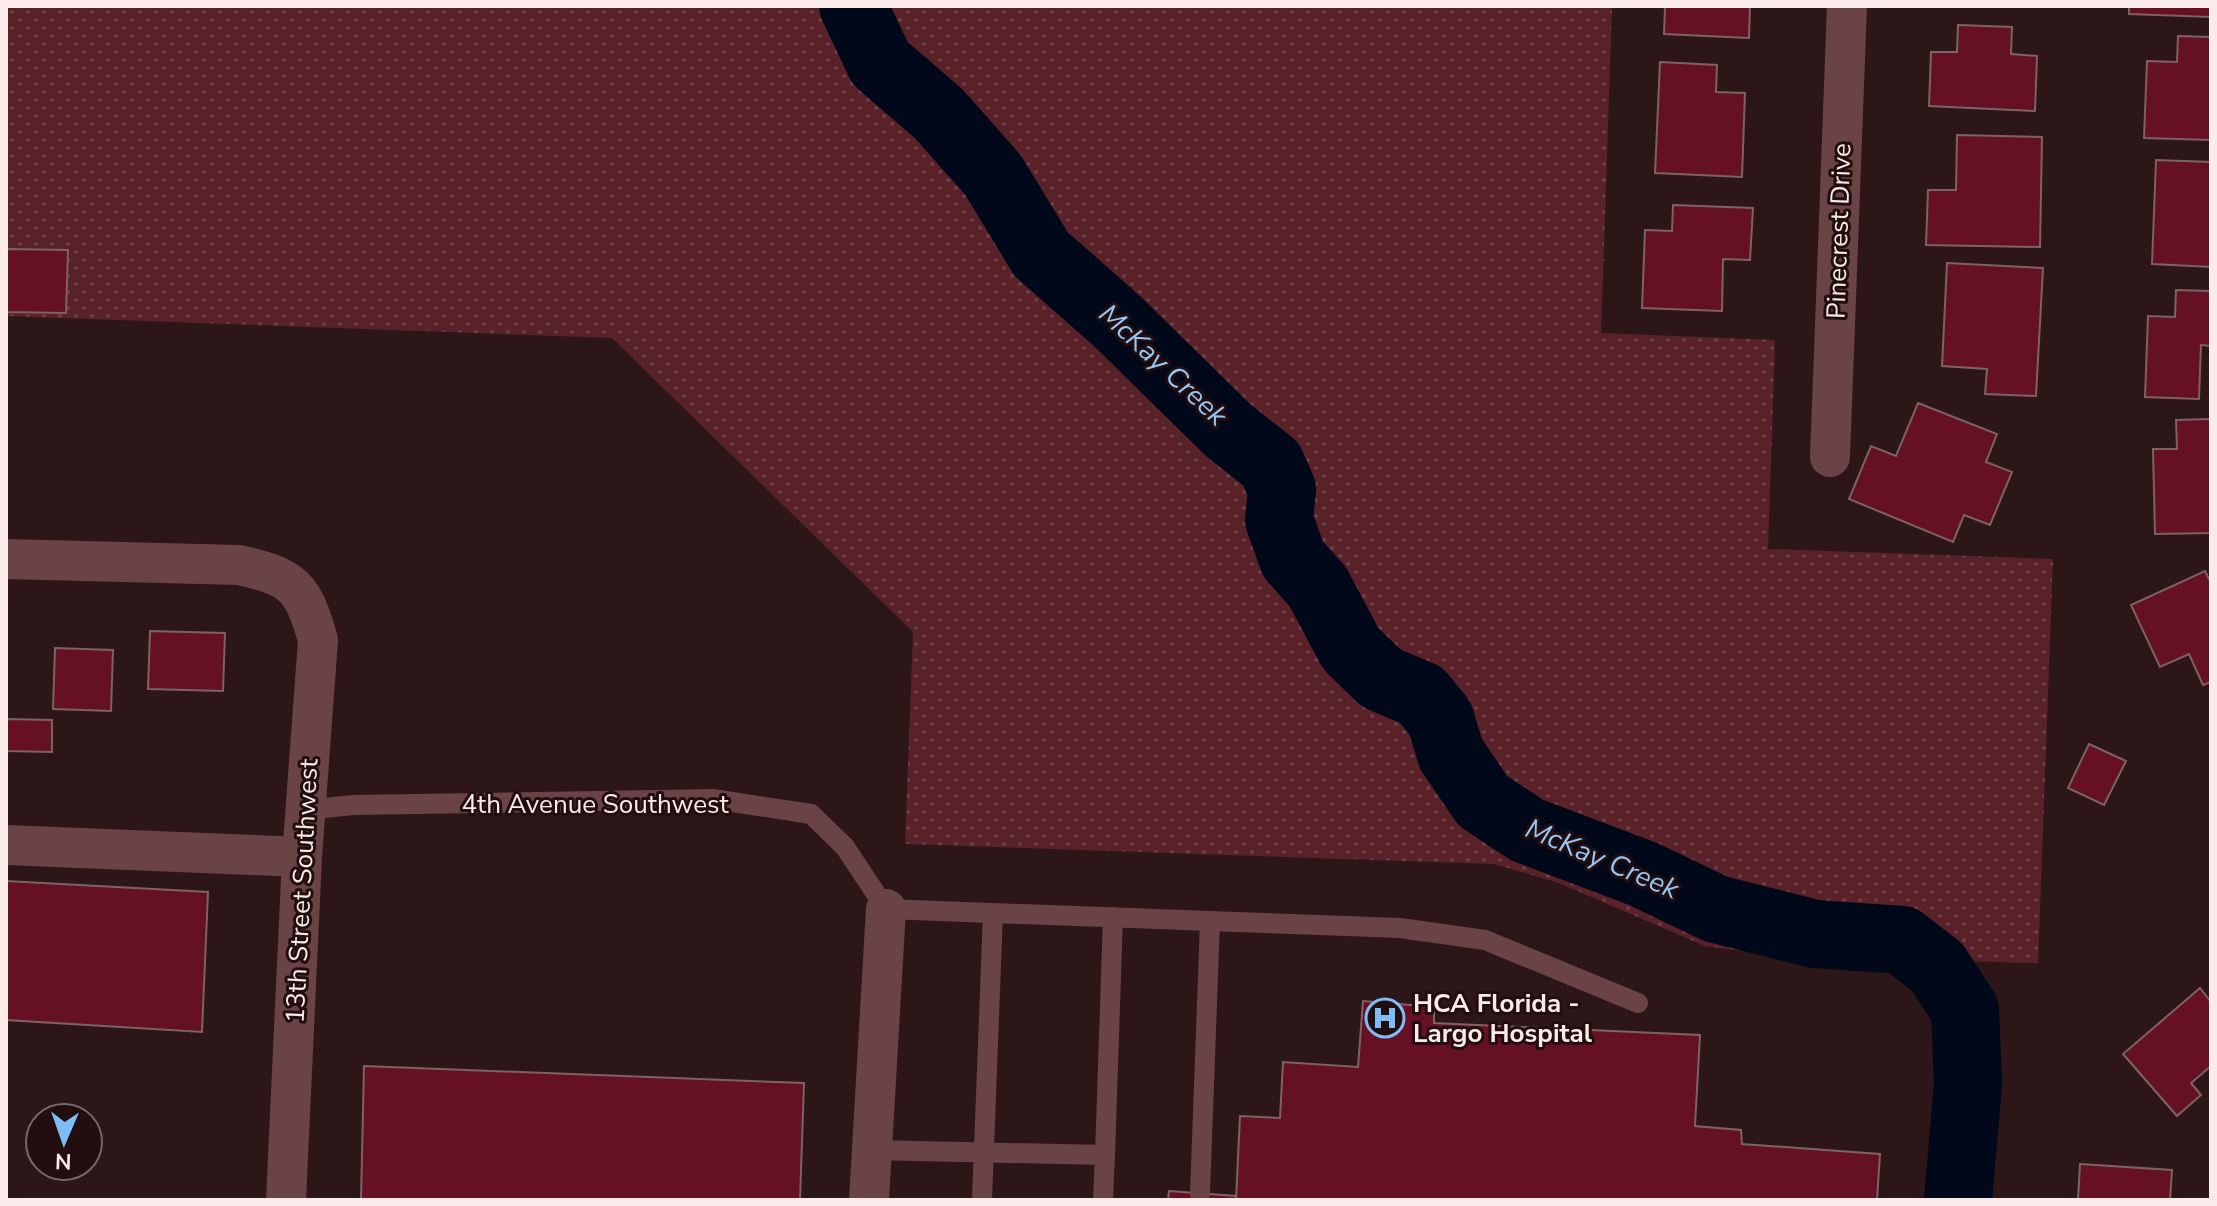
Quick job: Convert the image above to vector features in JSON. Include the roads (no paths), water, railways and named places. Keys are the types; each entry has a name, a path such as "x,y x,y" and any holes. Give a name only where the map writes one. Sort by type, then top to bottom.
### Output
{"street":[{"name":"Pinecrest Drive","path":"1830,457 1847,6"},
{"name":"13th Street Southwest","path":"6,559 239,565 276,574 296,586 309,608 318,640 302,857 286,1200"},
{"path":"6,845 302,857"},
{"path":"869,1200 886,909"}],"lane":[{"name":"4th Avenue Southwest","path":"305,810 353,805 713,799 811,814 845,847 886,909"},
{"path":"886,909 1400,928 1485,940 1638,1003"},
{"path":"982,1200 993,913"},
{"path":"1103,1200 1113,917"},
{"path":"1200,1194 1210,921"},
{"path":"872,1150 1105,1155"}],"waterway":[{"name":"McKay Creek","path":"853,6 880,63 939,114 993,175 1041,254 1117,321 1228,430 1271,464 1282,489 1279,520 1293,559 1318,587 1351,649 1381,678 1421,695 1440,718 1451,754 1483,801 1527,830 1643,874 1716,909 1815,934 1902,940 1937,967 1965,1010 1968,1084 1958,1200"}],"place":[{"name":"HCA Florida - Largo Hospital","path":"1385,1018"}]}
